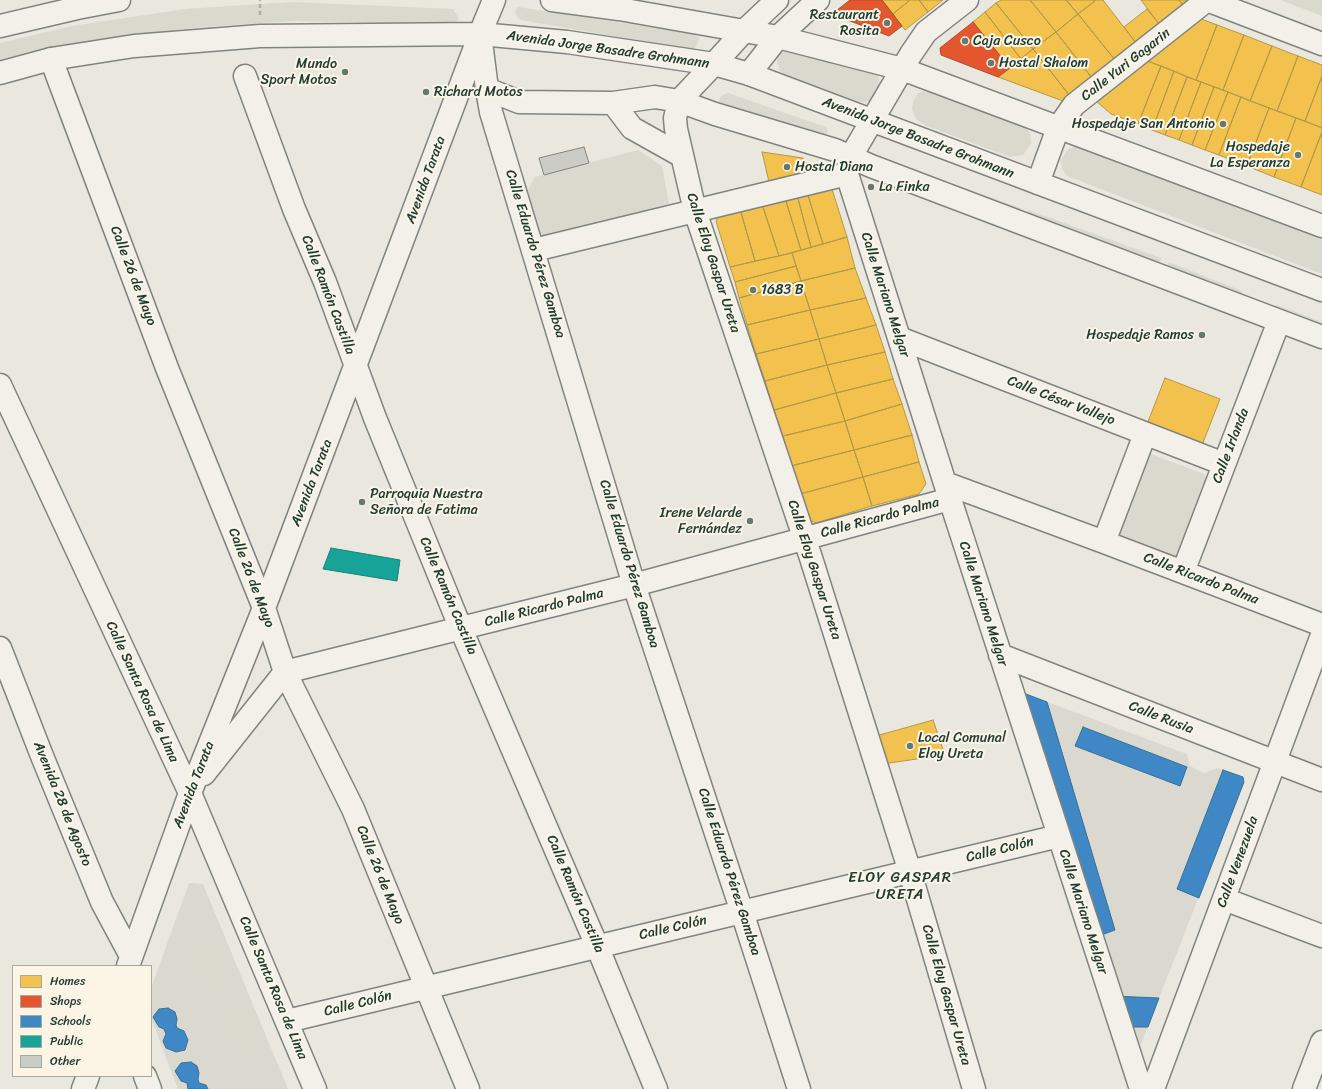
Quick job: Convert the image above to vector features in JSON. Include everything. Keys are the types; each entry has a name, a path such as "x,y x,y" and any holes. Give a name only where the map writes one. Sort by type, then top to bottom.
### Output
{"main road":[{"path":"0,26 119,0"},
{"name":"Avenida Tarata","path":"129,961 190,793 264,608 494,0"},
{"path":"552,0 624,4 744,31 778,37 902,69 1322,226"},
{"path":"679,101 744,31 777,0"},
{"path":"749,74 778,37 818,0"},
{"path":"534,250 695,211 849,166 872,120 911,54 926,32 967,0"},
{"path":"1207,0 1322,44"},
{"name":"Calle Yuri Gagarin","path":"1038,183 1058,128 1074,105 1207,0"},
{"name":"Avenida Jorge Basadre Grohmann","path":"0,73 51,59 134,46 260,36 480,34 567,42 714,64 749,74 1322,290"},
{"name":"Calle Eduardo Pérez Gamboa","path":"480,34 486,89 491,112 534,250 634,585 799,1089"},
{"name":"Calle 26 de Mayo","path":"51,59 167,368 264,608 285,672 353,809 468,1089"},
{"name":"Calle Ramón Castilla","path":"245,76 294,209 325,282 356,368 461,629 597,946 656,1089"},
{"path":"486,89 519,102 613,103 655,97 679,101 714,114 835,150 849,166 1279,320 1322,337"},
{"name":"Calle Eloy Gaspar Ureta","path":"679,101 675,118 695,211 805,538 910,872 974,1089"},
{"path":"613,103 632,128 682,156"},
{"name":"Calle Mariano Melgar","path":"849,166 899,338 947,491 1140,1089"},
{"name":"Calle Irlanda","path":"1183,572 1279,320"},
{"name":"Calle César Vallejo","path":"899,338 1224,464"},
{"name":"Calle Santa Rosa de Lima","path":"0,385 190,793 315,1089"},
{"path":"1104,542 1145,434"},
{"name":"Calle Ricardo Palma","path":"285,672 634,585 805,538 947,491 1104,542 1322,625"},
{"name":"Calle Venezuela","path":"1153,1089 1322,635"},
{"name":"Avenida 28 de Agosto","path":"0,648 42,756 102,902 129,961"},
{"name":"Calle Rusia","path":"1000,655 1322,780"},
{"path":"190,793 285,672"},
{"name":"Calle Colón","path":"287,1021 1059,836"},
{"path":"1224,899 1322,936"},
{"path":"1304,1089 1322,1042"},
{"path":"83,1089 88,1077"},
{"path":"145,1077 150,1089"}],"shaded area":[{"path":"1281,0 1322,0 1322,16"},
{"path":"292,2 453,9 459,19 453,24 292,21 192,28 71,44 0,60 0,43 72,26 185,9"},
{"path":"518,7 693,34 699,38 697,45 692,50 521,20 517,17 515,11"},
{"path":"783,49 872,69 879,78 880,86 873,99 867,102 859,102 786,75 780,71 777,62 778,55"},
{"path":"929,89 1023,125 1030,133 1031,144 1023,155 1010,157 927,126 916,119 912,109 913,102 918,93"},
{"path":"728,93 826,127 828,131 827,134 823,135 722,106 719,101 721,96"},
{"path":"1078,145 1322,235 1322,274 1067,176 1062,169 1061,160 1068,149"},
{"path":"638,150 662,166 669,204 550,238 540,234 526,193 535,177"},
{"path":"878,158 1021,208 1019,214"},
{"path":"1028,210 1161,258 1158,266 1025,216"},
{"path":"1169,262 1242,291 1242,295 1245,299 1166,269"},
{"path":"1277,305 1322,322 1322,329 1274,310"},
{"path":"1148,453 1204,474 1207,481 1178,560 1120,544 1115,531"},
{"path":"1026,694 1187,754 1190,766 1204,773 1218,768 1243,777 1244,782 1139,1049 1128,1047"},
{"path":"189,883 203,884 288,1089 178,1089 152,1021 152,985"},
{"path":"215,940 231,980 208,989 192,950"},
{"path":"240,1003 257,1043 237,1052 220,1011"}],"building: Homes":[{"path":"882,0 910,0 893,14"},
{"path":"910,0 919,0 928,12 905,30 893,14"},
{"path":"919,0 943,0 928,12"},
{"path":"1001,0 1030,0 1056,32 1033,49 996,3"},
{"path":"1030,0 1066,0 1078,14 1056,32"},
{"path":"1066,0 1096,0 1078,14"},
{"path":"1096,0 1103,0 1136,43 1115,60 1078,14"},
{"path":"1141,0 1179,0 1184,6 1160,25"},
{"path":"1179,0 1191,0 1184,6"},
{"path":"996,3 1033,49 1021,59 985,12"},
{"path":"1147,9 1160,25 1136,43 1124,27"},
{"path":"985,12 1021,59 1010,68 973,22"},
{"path":"1078,14 1115,60 1092,78 1056,32"},
{"path":"1199,18 1217,25 1196,80 1145,60"},
{"path":"1217,25 1244,35 1223,90 1196,80"},
{"path":"1056,32 1092,78 1070,96 1033,49"},
{"path":"1244,35 1272,46 1250,101 1223,90"},
{"path":"1272,46 1298,56 1277,111 1250,101"},
{"path":"1033,49 1070,96 1063,101 998,77"},
{"path":"1298,56 1322,65 1322,76 1305,121 1277,111"},
{"path":"1145,60 1161,66 1138,124 1111,114 1095,100"},
{"path":"1161,66 1174,71 1152,130 1138,124"},
{"path":"1174,71 1187,77 1165,135 1152,130"},
{"path":"1322,76 1322,128 1305,121"},
{"path":"1187,77 1201,82 1179,140 1165,135"},
{"path":"1201,82 1214,87 1192,145 1179,140"},
{"path":"1214,87 1228,92 1205,150 1192,145"},
{"name":"Hospedaje San Antonio","path":"1228,92 1241,97 1219,155 1205,150"},
{"path":"1241,97 1269,108 1247,166 1219,155"},
{"path":"1269,108 1296,118 1274,177 1247,166"},
{"name":"Hospedaje La Esperanza","path":"1296,118 1322,128 1322,132 1301,187 1274,177"},
{"path":"1322,132 1322,195 1301,187"},
{"name":"Hostal Diana","path":"762,152 803,158 816,176 769,182"},
{"path":"825,187 832,189 847,237 823,244 807,192"},
{"path":"807,192 823,244 811,247 797,195"},
{"path":"797,195 811,247 801,250 785,198"},
{"path":"785,198 801,250 779,256 762,204"},
{"path":"762,204 779,256 755,261 740,209"},
{"path":"740,209 755,261 730,267 716,221 719,214"},
{"path":"847,237 855,268 801,281 792,253"},
{"path":"792,253 796,266 735,282 730,267"},
{"name":"1683 B","path":"796,266 801,281 739,298 735,282"},
{"path":"855,268 866,298 810,310 801,281"},
{"path":"801,281 810,310 747,325 739,298"},
{"path":"866,298 876,325 819,339 810,310"},
{"path":"810,310 819,339 756,354 747,325"},
{"path":"876,325 885,352 827,365 819,339"},
{"path":"819,339 827,365 765,381 756,354"},
{"path":"885,352 893,379 836,393 827,365"},
{"path":"827,365 836,393 774,410 765,381"},
{"path":"1165,378 1220,399 1199,453 1144,432"},
{"path":"893,379 902,404 845,421 836,393"},
{"path":"836,393 845,421 783,436 774,410"},
{"path":"902,404 912,435 854,450 845,421"},
{"path":"845,421 854,450 791,466 783,436"},
{"path":"912,435 919,462 863,477 854,450"},
{"path":"854,450 863,477 800,494 791,466"},
{"path":"919,462 926,484 919,494 872,506 863,477"},
{"path":"863,477 872,506 816,523 809,520 800,494"},
{"name":"Local Comunal Eloy Ureta","path":"933,720 945,755 882,764 876,736"}],"building: Shops":[{"path":"850,0 882,0 902,26 889,36 832,14"},
{"path":"973,22 1010,68 998,77 941,55 940,48"}],"building: Schools":[{"path":"1026,694 1047,702 1115,930 1093,938 1017,701"},
{"path":"1083,727 1187,767 1180,786 1075,746"},
{"path":"1223,770 1243,777 1244,782 1199,898 1177,889"},
{"path":"1112,996 1159,998 1148,1027 1122,1027"},
{"path":"168,1008 175,1012 177,1028 184,1031 188,1040 185,1050 176,1052 166,1048 163,1041 166,1034 164,1029 159,1027 153,1017 159,1009"},
{"path":"191,1062 197,1066 199,1083 206,1085 208,1089 188,1089 187,1083 181,1081 175,1071 181,1063"}],"building: Public":[{"path":"331,548 400,560 397,581 323,569"}],"building: Other":[{"path":"584,147 589,163 544,175 539,158"}],"place":[{"name":"Restaurant Rosita","path":"887,23"},
{"name":"Caja Cusco","path":"965,41"},
{"name":"Hostal Shalom","path":"991,63"},
{"name":"Mundo Sport Motos","path":"345,72"},
{"name":"Richard Motos","path":"426,92"},
{"name":"Hospedaje San Antonio","path":"1223,124"},
{"name":"Hospedaje La Esperanza","path":"1298,155"},
{"name":"Hostal Diana","path":"787,167"},
{"name":"La Finka","path":"871,187"},
{"name":"1683 B","path":"753,290"},
{"name":"Hospedaje Ramos","path":"1202,335"},
{"name":"Parroquia Nuestra Señora de Fatima","path":"362,502"},
{"name":"Irene Velarde Fernández","path":"750,521"},
{"name":"Local Comunal Eloy Ureta","path":"910,746"}],"district":[{"name":"ELOY GASPAR URETA","path":"900,886"}]}
